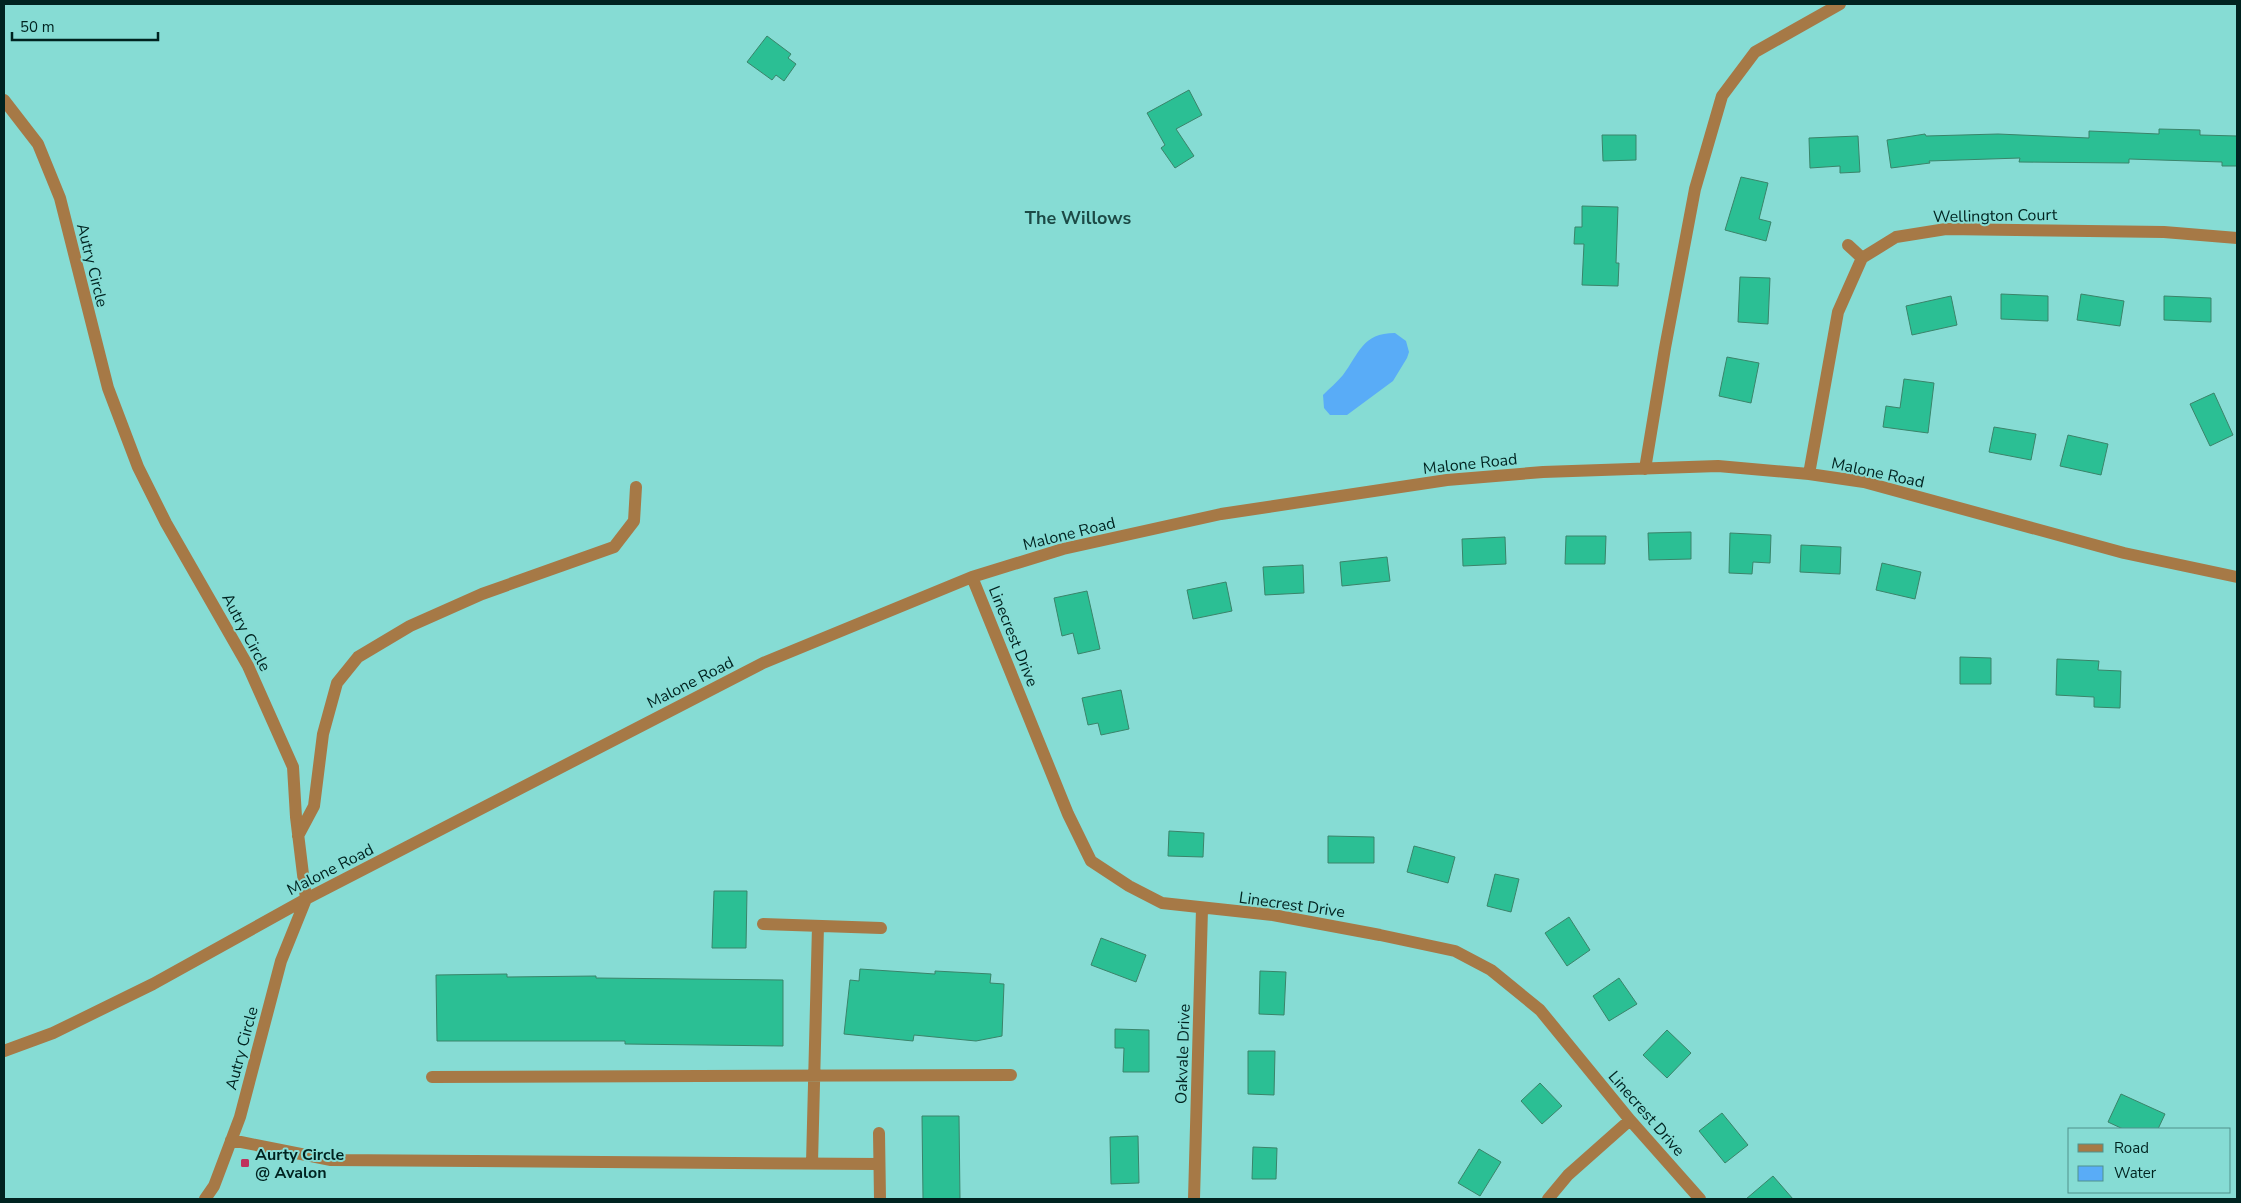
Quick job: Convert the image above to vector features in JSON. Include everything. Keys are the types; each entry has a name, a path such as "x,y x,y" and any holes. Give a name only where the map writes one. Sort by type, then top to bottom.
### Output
{"street":[{"path":"1646,469 1665,348 1696,188 1722,96 1755,52 1840,4"},
{"name":"Autry Circle","path":"4,100 38,144 60,198 108,388 138,467 166,523 248,666 293,766 298,836 306,899 281,961 240,1117 214,1186 205,1199"},
{"name":"Wellington Court","path":"1862,258 1896,237 1946,229 2164,232 2237,238"},
{"path":"1809,474 1838,312 1862,258 1848,245"},
{"name":"Malone Road","path":"4,1051 54,1033 153,984 306,899 762,663 972,577 1063,549 1221,514 1447,480 1543,472 1718,466 1809,474 1864,482 2124,553 2237,577"},
{"path":"298,836 314,806 323,734 337,683 358,657 410,626 482,594 614,547 634,521 636,487"},
{"name":"Linecrest Drive","path":"972,577 1015,679 1039,745 1091,861 1129,886 1162,903 1202,909 1273,915 1455,951 1491,970 1540,1010 1630,1120 1700,1199"},
{"name":"Oakvale Drive","path":"1194,1199 1202,909"},
{"path":"763,924 881,928"},
{"path":"812,1163 818,926"},
{"path":"432,1077 1011,1075"},
{"path":"1548,1199 1568,1174 1630,1120"},
{"path":"879,1133 880,1199"},
{"path":"231,1140 331,1160 879,1164"}],"water":[{"path":"1395,333 1406,341 1409,352 1393,381 1347,415 1330,415 1324,408 1323,395 1343,375 1358,352 1368,341 1384,334"}],"building":[{"path":"767,36 791,54 788,58 796,64 784,81 776,75 772,80 747,62"},
{"path":"1189,90 1202,115 1176,129 1194,156 1175,168 1161,148 1165,145 1147,113"},
{"path":"2159,129 2200,130 2200,135 2237,136 2237,166 2222,166 2222,162 2129,159 2129,163 2019,162 2020,158 1929,161 1930,163 1891,168 1887,140 1925,134 1926,136 1998,134 2089,138 2089,131 2159,134"},
{"path":"1602,135 1636,135 1636,160 1603,161"},
{"path":"1858,136 1860,172 1840,173 1840,166 1810,168 1809,138"},
{"path":"1741,177 1768,183 1759,219 1771,222 1766,241 1725,230"},
{"path":"1582,206 1618,207 1616,263 1619,263 1618,286 1582,285 1584,244 1574,244 1575,227 1582,227"},
{"path":"1740,277 1770,278 1768,324 1738,322"},
{"path":"2001,294 2048,296 2048,321 2001,319"},
{"path":"2081,294 2124,301 2120,326 2077,320"},
{"path":"1951,296 1957,325 1912,335 1906,306"},
{"path":"2164,296 2211,298 2211,322 2164,320"},
{"path":"1727,357 1759,363 1751,403 1719,396"},
{"path":"1904,379 1934,383 1928,433 1883,427 1886,406 1900,408"},
{"path":"2214,393 2233,435 2210,446 2190,404"},
{"path":"1994,427 2036,434 2031,460 1989,452"},
{"path":"2068,435 2108,444 2101,475 2060,466"},
{"path":"1691,532 1691,559 1649,560 1648,533"},
{"path":"1730,533 1771,535 1770,563 1753,562 1752,574 1729,573"},
{"path":"1566,536 1606,536 1605,564 1565,564"},
{"path":"1505,537 1506,564 1463,566 1462,539"},
{"path":"1801,545 1841,547 1840,574 1800,572"},
{"path":"1387,557 1390,581 1342,586 1340,562"},
{"path":"1882,563 1921,572 1915,599 1876,590"},
{"path":"1303,565 1304,593 1265,595 1263,567"},
{"path":"1226,582 1232,611 1193,619 1187,590"},
{"path":"1087,591 1100,649 1078,654 1073,633 1062,636 1054,598"},
{"path":"1960,657 1991,658 1991,684 1960,684"},
{"path":"2057,659 2099,661 2098,670 2121,671 2120,708 2094,707 2094,697 2056,695"},
{"path":"1121,690 1129,729 1101,735 1098,723 1088,725 1082,698"},
{"path":"1169,831 1204,833 1203,857 1168,856"},
{"path":"1328,836 1374,837 1374,863 1328,863"},
{"path":"1414,846 1455,857 1448,883 1407,872"},
{"path":"1495,874 1519,879 1511,912 1487,906"},
{"path":"714,891 747,891 746,948 712,948"},
{"path":"1569,917 1590,950 1567,966 1545,933"},
{"path":"1101,938 1146,955 1136,982 1091,965"},
{"path":"860,969 935,974 935,971 991,974 990,983 1004,984 1002,1036 976,1041 914,1035 913,1041 844,1034 850,980 859,981"},
{"path":"1260,971 1286,972 1284,1015 1259,1014"},
{"path":"507,974 507,977 596,976 596,978 783,980 783,1046 625,1044 625,1041 437,1041 436,975"},
{"path":"1619,978 1637,1004 1609,1021 1593,996"},
{"path":"1115,1029 1149,1030 1149,1072 1123,1072 1124,1048 1115,1048"},
{"path":"1667,1030 1691,1053 1667,1078 1643,1055"},
{"path":"1248,1051 1275,1051 1274,1095 1248,1094"},
{"path":"1540,1083 1562,1106 1542,1124 1521,1101"},
{"path":"2121,1094 2165,1114 2158,1128 2121,1128 2108,1122"},
{"path":"1722,1113 1748,1145 1725,1163 1699,1131"},
{"path":"922,1116 959,1116 960,1199 923,1199"},
{"path":"1138,1136 1139,1183 1111,1184 1110,1137"},
{"path":"1253,1147 1277,1148 1276,1179 1252,1179"},
{"path":"1479,1149 1501,1162 1480,1196 1458,1183"},
{"path":"1773,1176 1793,1199 1746,1199"}],"place":[{"name":"Aurty Circle @ Avalon","path":"245,1163"}],"district":[{"name":"The Willows","path":"1078,218"}]}
